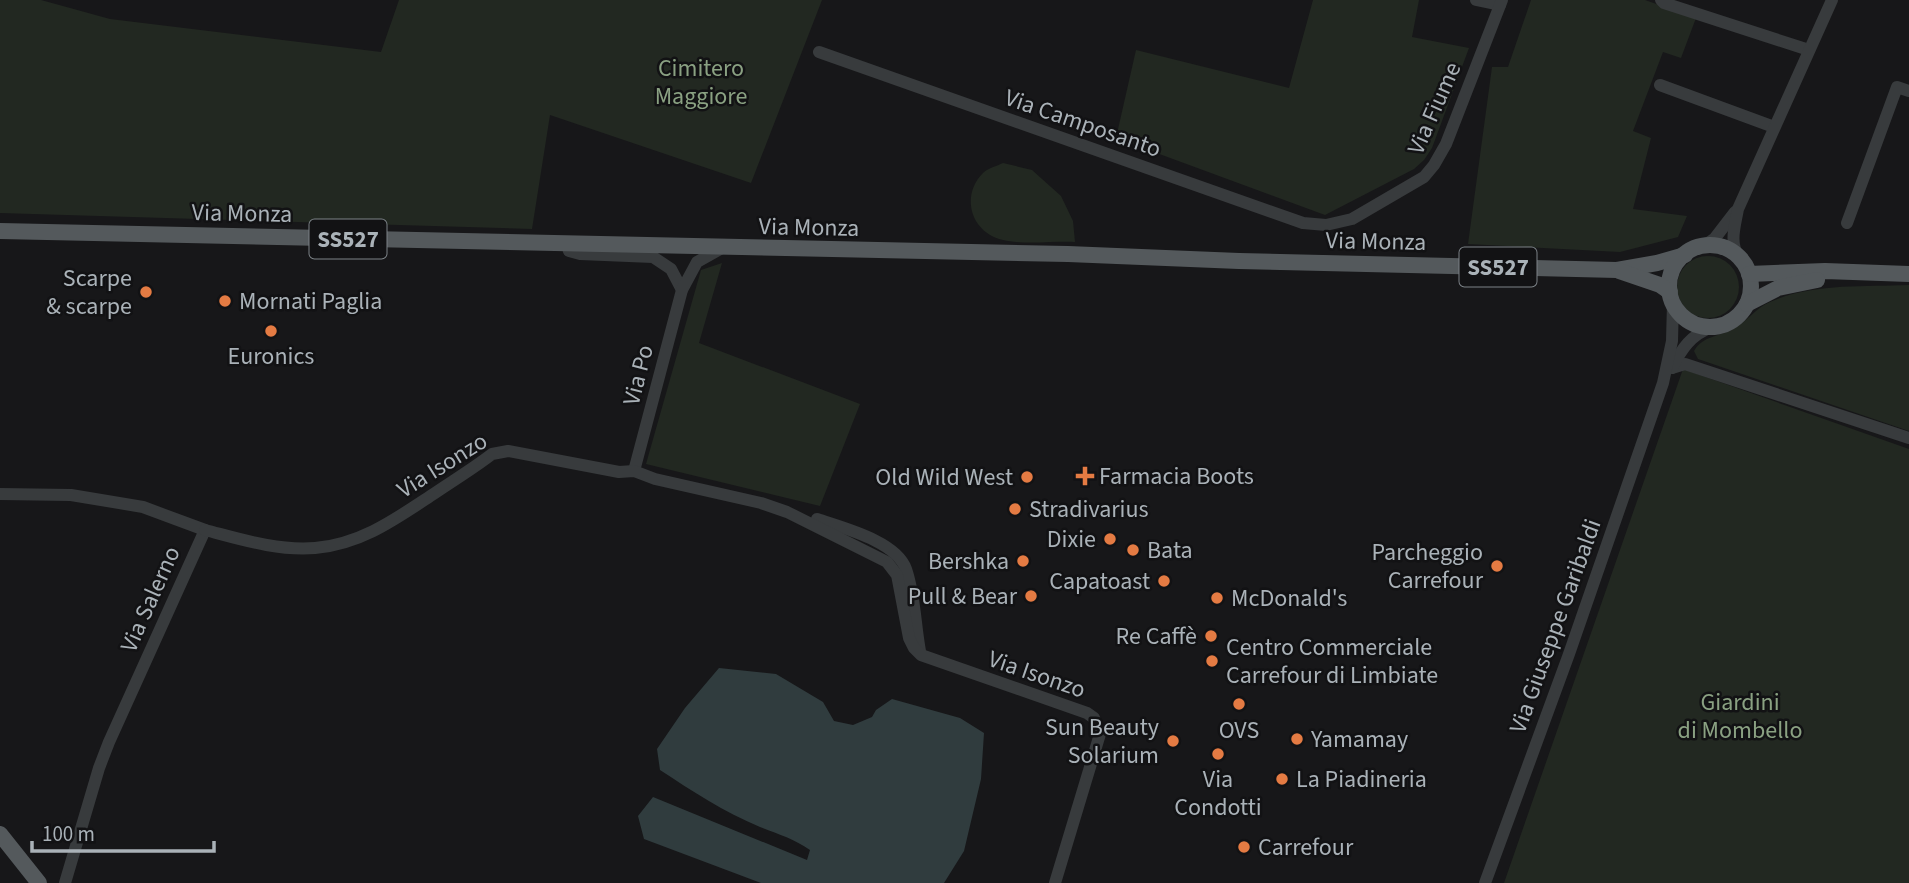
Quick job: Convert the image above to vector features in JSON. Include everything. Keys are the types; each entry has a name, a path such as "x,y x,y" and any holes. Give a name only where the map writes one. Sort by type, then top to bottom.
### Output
{"main road":[{"name":"Via Monza","path":"0,231 1068,254 1617,270 1685,255"},
{"path":"1747,304 1751,288 1749,274 1739,257 1723,248 1704,246 1685,255 1673,269 1671,297 1688,321 1712,327 1732,321 1747,304 1778,288 1875,273"},
{"name":"Via Monza","path":"1617,270 1660,285 1671,297"},
{"path":"1749,274 1825,271 1909,274"},
{"path":"0,834 39,883"}],"street":[{"path":"1476,0 1501,3"},
{"path":"1661,0 1809,50"},
{"path":"1739,257 1733,239 1738,209 1832,0"},
{"name":"Via Fiume","path":"1335,224 1352,219 1424,177 1434,165 1447,144 1501,3"},
{"name":"Via Camposanto","path":"819,52 1303,223 1335,224"},
{"path":"1660,85 1774,127"},
{"path":"1847,223 1898,87 1909,91"},
{"path":"1704,246 1738,209"},
{"path":"567,245 569,251 580,254 653,257 671,269 682,290"},
{"name":"Via Po","path":"634,471 682,290 698,262 722,248"},
{"name":"Via Giuseppe Garibaldi","path":"1485,883 1569,654 1663,383 1672,341 1671,297"},
{"name":"Via Giuseppe Garibaldi","path":"1663,383 1689,340 1712,327"},
{"path":"1672,368 1685,364 1909,438"},
{"name":"Via Isonzo","path":"205,530 259,544 315,548 359,538 388,523 499,451 619,472 634,471 655,479 761,503 787,512 890,565 897,575 909,638 921,655 1087,713 1094,719 1100,734 1055,883"},
{"name":"Via Salerno","path":"0,494 71,495 143,507 205,530 109,742 65,883"}],"green space":[{"name":"Cimitero Maggiore","path":"0,0 41,0 110,19 381,52 399,0 822,0 751,183 550,115 532,229 0,213"},
{"path":"1313,0 1419,0 1412,37 1469,48 1432,148 1414,169 1325,215 1116,138 1136,50 1289,88"},
{"path":"1531,0 1645,0 1696,18 1681,58 1663,52 1633,131 1651,138 1633,209 1687,216 1678,237 1620,252 1468,244 1492,67 1508,67"},
{"path":"1003,163 1032,170 1061,196 1073,221 1075,242 1029,243 1003,240 983,230 972,212 972,192 983,173"},
{"path":"1708,256 1730,265 1739,287 1730,309 1708,318 1686,309 1677,287 1686,265"},
{"path":"722,263 699,343 860,404 820,506 646,464 701,270"},
{"path":"1909,285 1909,431 1698,359 1694,351 1707,339 1735,328 1765,305 1786,296 1838,287"},
{"name":"Giardini di Mombello","path":"1683,369 1909,449 1909,883 1504,883"}],"shaded area":[{"path":"719,668 776,674 823,702 834,721 853,725 872,717 876,710 892,699 960,718 984,733 981,779 964,851 944,883 761,883 644,839 638,816 653,797 807,860 810,850 804,846 734,815 660,770 657,749 685,708"}],"place":[{"name":"Scarpe & scarpe","path":"146,292"},
{"name":"Mornati Paglia","path":"225,301"},
{"name":"Euronics","path":"271,331"},
{"name":"Farmacia Boots","path":"1085,476"},
{"name":"Old Wild West","path":"1027,477"},
{"name":"Stradivarius","path":"1015,509"},
{"name":"Dixie","path":"1110,539"},
{"name":"Bata","path":"1133,550"},
{"name":"Bershka","path":"1023,561"},
{"name":"Parcheggio Carrefour","path":"1497,566"},
{"name":"Capatoast","path":"1164,581"},
{"name":"Pull & Bear","path":"1031,596"},
{"name":"McDonald's","path":"1217,598"},
{"name":"Re Caffè","path":"1211,636"},
{"name":"Centro Commerciale Carrefour di Limbiate","path":"1212,661"},
{"name":"OVS","path":"1239,704"},
{"name":"Yamamay","path":"1297,739"},
{"name":"Sun Beauty Solarium","path":"1173,741"},
{"name":"Via Condotti","path":"1218,754"},
{"name":"La Piadineria","path":"1282,779"},
{"name":"Carrefour","path":"1244,847"}]}
